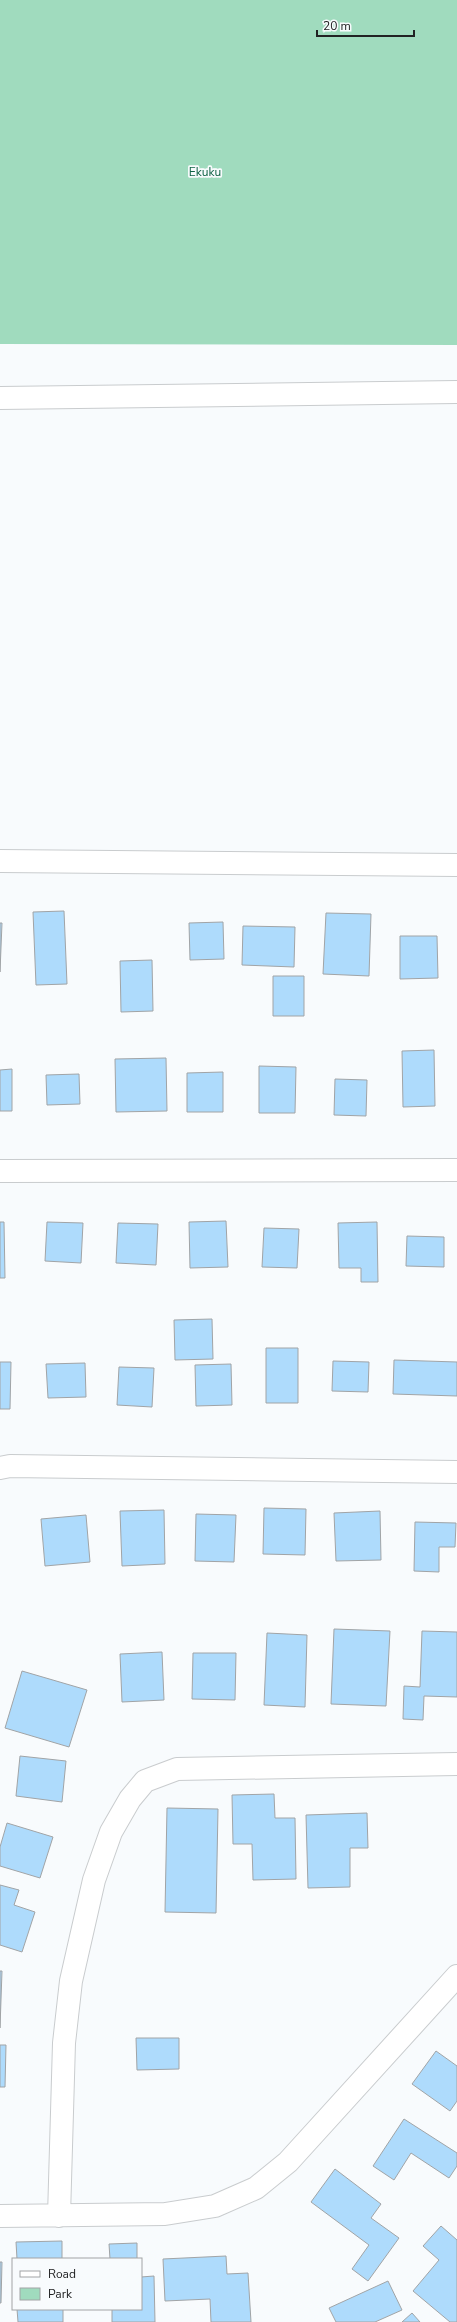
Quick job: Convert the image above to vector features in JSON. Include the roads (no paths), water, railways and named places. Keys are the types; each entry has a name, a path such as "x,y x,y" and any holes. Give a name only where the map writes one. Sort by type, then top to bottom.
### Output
{"street":[{"path":"0,398 457,392"},
{"path":"0,861 457,865"},
{"path":"0,1171 457,1170"},
{"path":"0,1468 10,1466 457,1472"},
{"path":"59,2216 64,2043 72,1981 94,1880 111,1832 130,1799 145,1781 177,1769 457,1764"},
{"path":"0,2216 172,2213 215,2206 256,2188 288,2162 457,1976"}],"park label":[{"name":"Ekuku","path":"205,172"}]}
